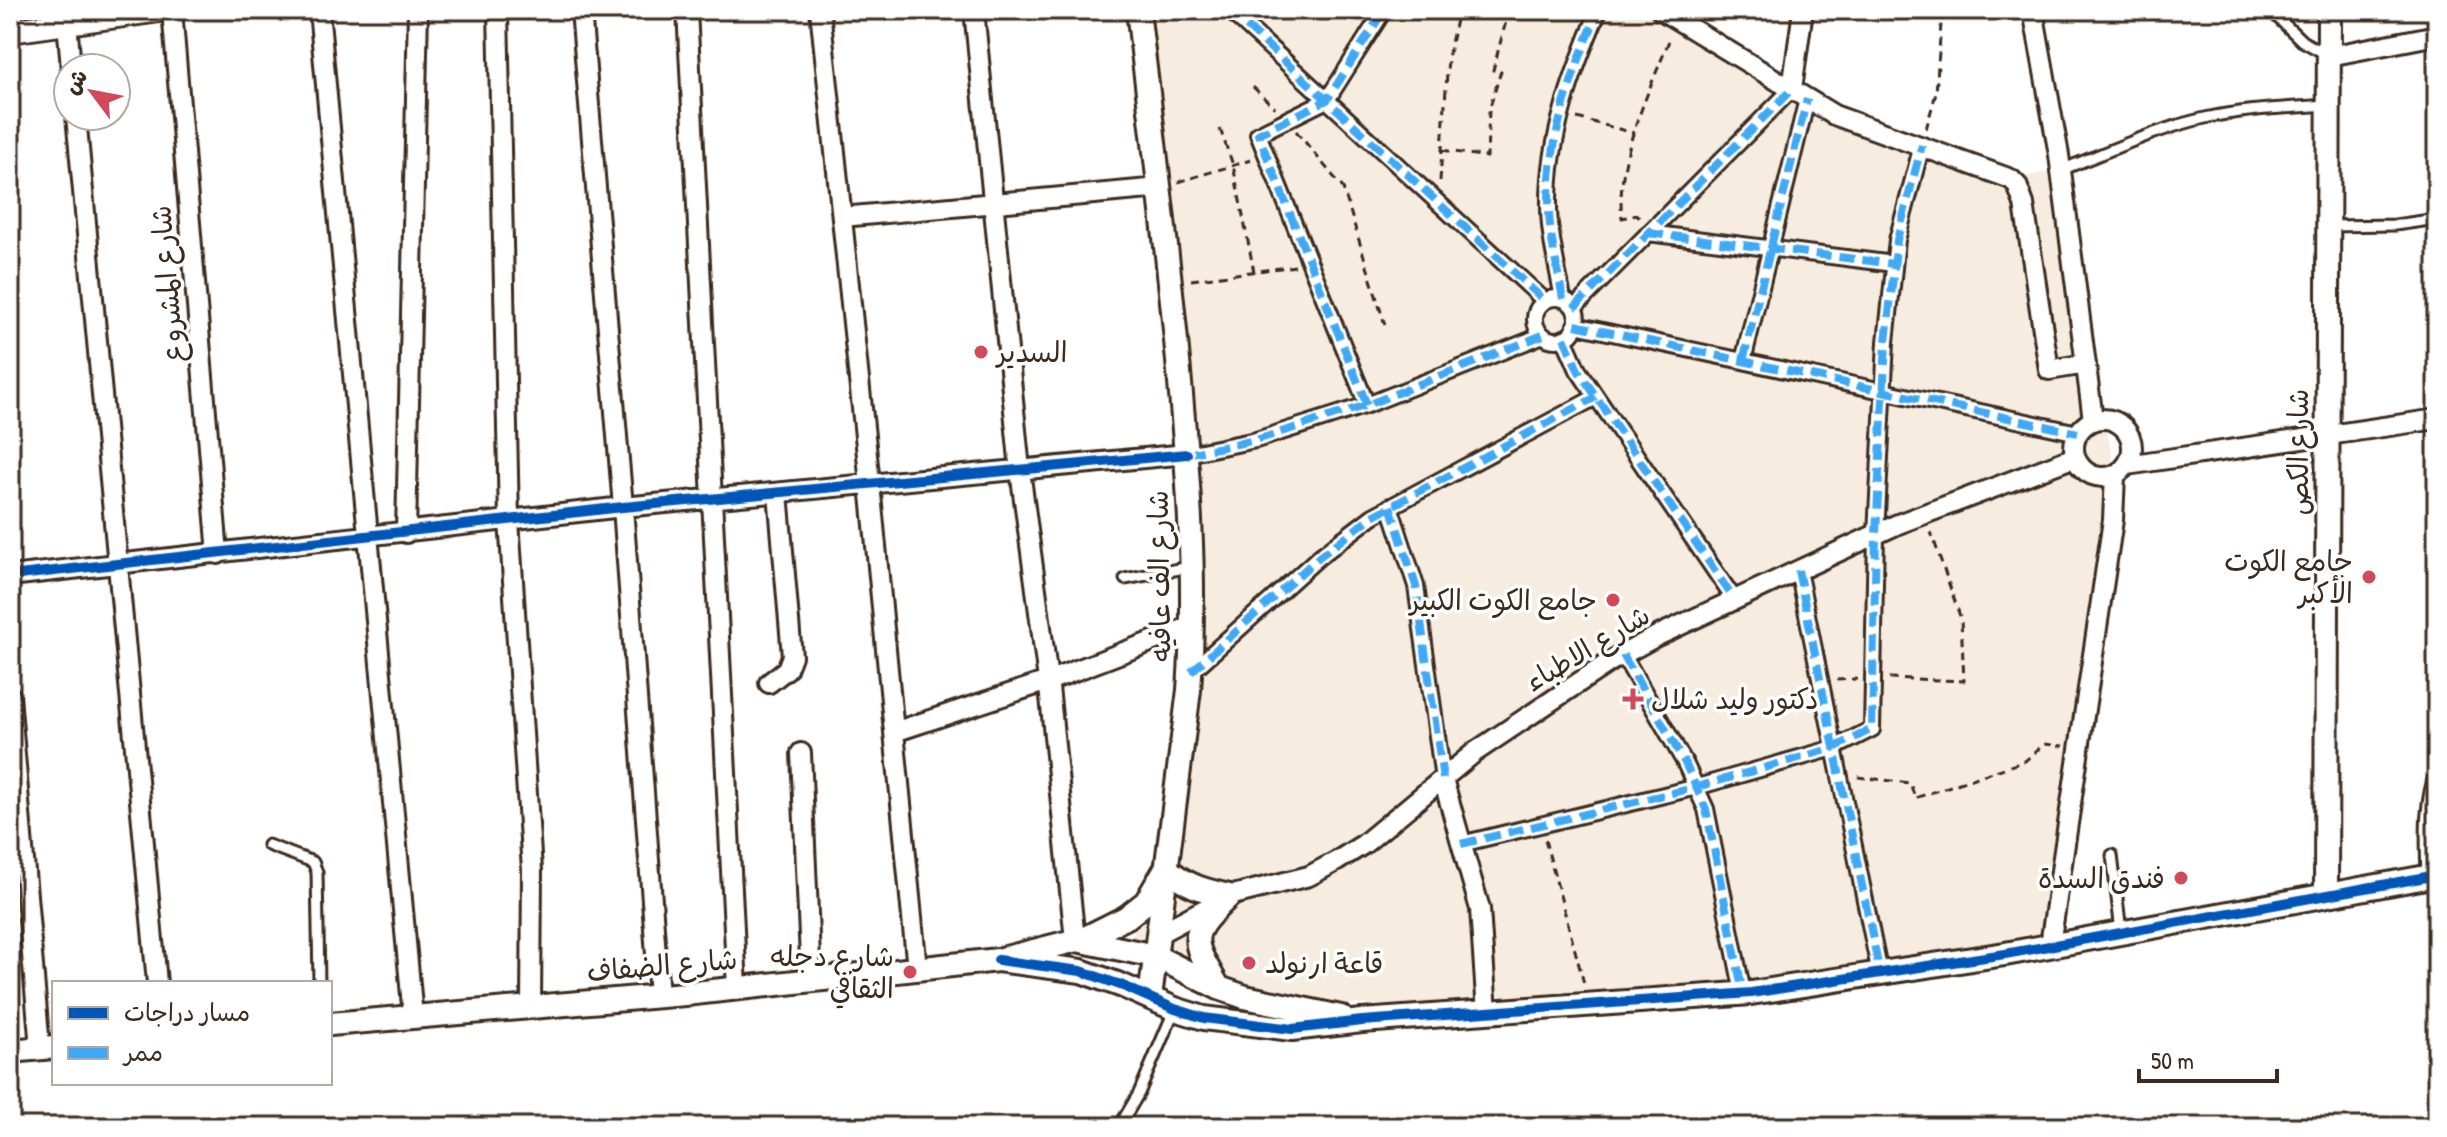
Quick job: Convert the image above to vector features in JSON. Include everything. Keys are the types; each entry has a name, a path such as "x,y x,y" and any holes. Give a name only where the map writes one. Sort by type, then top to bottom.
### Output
{"street":[{"path":"10,31 160,10"},
{"name":"شارع المشروع","path":"172,10 218,554"},
{"path":"319,10 413,1017"},
{"path":"406,533 418,10"},
{"path":"498,10 509,520 532,870 531,1007"},
{"path":"581,10 623,507 659,996"},
{"path":"687,10 737,988"},
{"path":"820,10 917,969"},
{"path":"974,10 1020,470 1048,681 1075,940"},
{"name":"شارع الف عافيه","path":"1138,10 1187,454 1192,626 1191,672 1172,841 1150,998"},
{"path":"1229,10 1545,301"},
{"path":"1367,405 1258,134 1327,100 1384,10"},
{"path":"10,576 623,507 1187,454 1256,440 1367,405 1543,335 1564,338 1575,325 1577,314 1568,303 1548,210 1552,152 1575,67 1599,10"},
{"path":"1743,361 1771,248 1800,94 1803,10"},
{"path":"2033,10 2061,170 2093,420"},
{"name":"شارع الكص","path":"2326,894 2329,10"},
{"path":"1669,15 1834,115 2011,179 2017,185 2024,204 2049,370 2086,364"},
{"path":"67,22 70,52"},
{"path":"2329,56 2437,35"},
{"path":"1568,303 1800,94"},
{"path":"78,132 157,981"},
{"path":"1461,844 1697,787 1834,748 1872,729 1876,534 1886,342 1897,240 1922,145"},
{"path":"842,217 1160,188"},
{"path":"1648,233 1894,264"},
{"path":"1543,335 1536,323 1538,309 1545,301 1556,298 1568,303"},
{"path":"1575,325 2078,433"},
{"path":"1564,338 1570,357 1596,397 1734,599"},
{"path":"1191,672 1319,557 1373,516 1596,397"},
{"path":"2050,945 2121,470 2133,447 2126,429 2111,419 2093,420 2078,433 2074,440 2078,464 2091,475 2099,477 2121,470 2437,419"},
{"name":"شارع الاطباء","path":"1157,945 1229,896 1309,876 1337,861 1364,844 1475,752 1623,655 1734,599 1876,534 2075,457"},
{"path":"769,683 787,669 792,656 778,493"},
{"path":"1390,506 1416,586 1443,779 1480,909 1487,1013"},
{"path":"1798,570 1880,974"},
{"path":"894,732 1048,681 1192,626"},
{"path":"1623,655 1697,787 1706,809 1743,993"},
{"path":"10,696 47,1047 10,1051"},
{"path":"801,753 811,982"},
{"path":"998,960 1085,938 1127,917 1146,902 1166,868 1182,882 1229,896"},
{"path":"998,960 1081,971 1175,1009 1227,1022 1292,1029 1362,1021 1743,993 1880,974 2432,876"},
{"path":"1219,988 1197,948 1199,927 1229,896"},
{"path":"1075,940 1157,945 1219,988 1245,997 1362,1021"},
{"name":"شارع الضفاف","path":"332,1024 811,982 998,960"}],"lane":[{"path":"2270,10 2302,41 2329,56"},
{"path":"2061,170 2204,118 2329,105"},
{"path":"2329,226 2395,225 2437,219"},
{"path":"1125,579 1190,567"},
{"path":"2432,876 2425,822 2427,800 2437,768"},
{"path":"268,845 313,862 317,872 319,981"},
{"path":"2112,855 2121,932"},
{"path":"1119,1127 1139,1093 1175,1009"}],"path":[{"path":"1433,198 1440,185 1448,58 1458,10"},
{"path":"1442,150 1487,157 1489,110 1501,71 1493,70 1509,10"},
{"path":"1922,145 1936,93 1942,10"},
{"path":"1648,233 1637,215 1622,218 1621,178 1669,15"},
{"path":"1253,87 1287,119 1343,188 1385,325"},
{"path":"1562,114 1634,133"},
{"path":"1220,129 1233,165 1254,272"},
{"path":"1160,188 1266,155"},
{"path":"1170,283 1310,264"},
{"path":"1821,682 1872,678 1964,681 1961,619 1925,514"},
{"path":"1840,775 1910,783 1915,798 2025,761 2044,744 2079,747"},
{"path":"1541,824 1590,1006"}],"shaded area":[{"path":"1138,10 1661,10 1834,115 2011,179 2061,170 2115,475 2050,945 1743,993 1469,1009 1263,1000 1125,947 1158,887 1191,672 1187,454"}],"marked path":[{"path":"1229,10 1545,301"},
{"path":"1367,405 1258,134 1327,100 1384,10"},
{"path":"1563,299 1549,218 1553,156 1571,82 1599,10"},
{"path":"1574,308 1792,89"},
{"path":"1743,361 1807,99"},
{"path":"1461,844 1697,787 1834,748 1872,729 1876,534 1886,342 1897,240 1922,145"},
{"path":"1648,233 1894,264"},
{"path":"1575,325 2078,433"},
{"path":"1187,454 1256,440 1367,405 1543,335"},
{"path":"1564,338 1578,370 1734,599"},
{"path":"1191,672 1319,557 1373,516 1596,397"},
{"path":"1390,506 1416,586 1443,779"},
{"path":"1798,570 1880,974"},
{"path":"1623,655 1685,763 1706,809 1743,993"}],"cycle path":[{"path":"10,576 623,507 1187,454"},
{"path":"998,960 1081,971 1204,1018 1292,1029 1362,1021 1751,993 2005,954 2437,875"}],"place":[{"name":"السدير","path":"981,352"},
{"name":"جامع الكوت الأكبر","path":"2369,577"},
{"name":"جامع الكوت الكبير","path":"1613,600"},
{"name":"دكتور وليد شلال","path":"1633,699"},
{"name":"فندق السدة","path":"2181,878"},
{"name":"قاعة ارنولد","path":"1249,963"},
{"name":"شارع دجله الثقافي","path":"910,972"}]}
